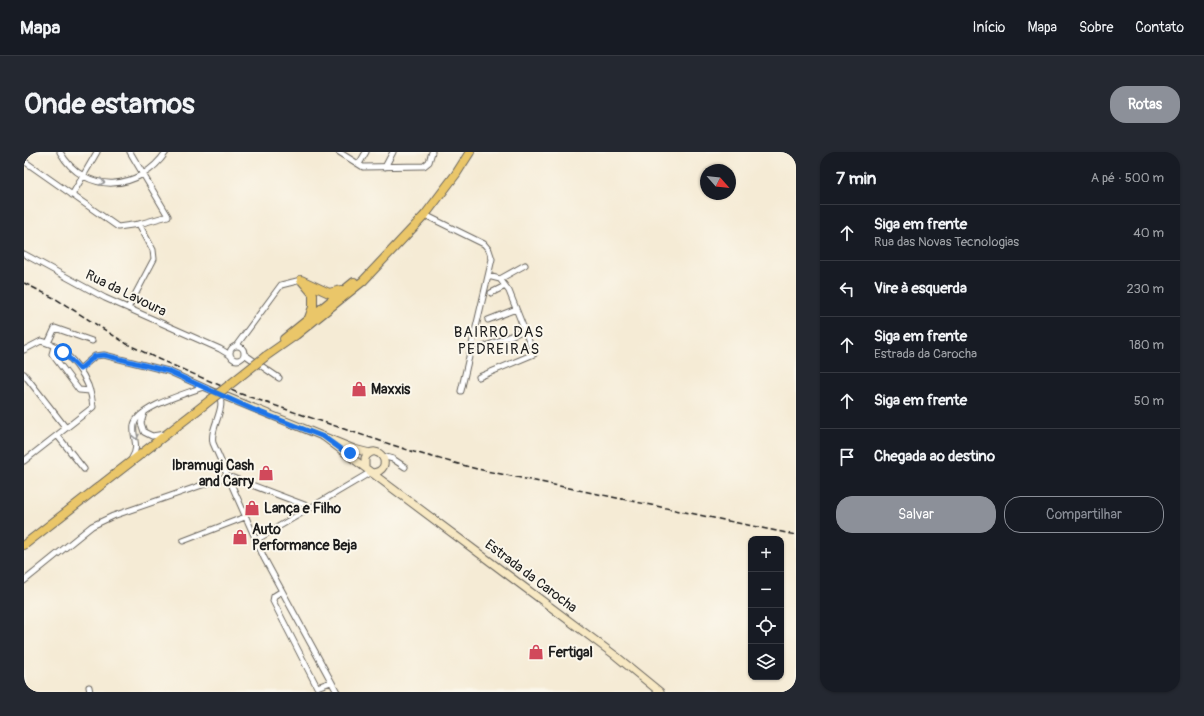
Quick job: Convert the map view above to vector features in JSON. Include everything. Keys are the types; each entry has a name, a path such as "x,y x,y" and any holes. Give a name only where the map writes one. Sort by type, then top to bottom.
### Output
{"main road":[{"path":"24,545 313,318 363,282 424,215 456,174 470,152"},
{"path":"329,306 350,285 389,254"},
{"path":"301,280 316,292 321,304 329,306"},
{"path":"316,292 337,292 350,285"},
{"path":"313,318 313,307 316,292"}],"street":[{"path":"60,152 71,166 83,175 98,181 114,184 135,180 144,175 160,161 166,152"},
{"path":"72,195 97,152"},
{"path":"24,161 118,227 139,224 168,216 130,152"},
{"path":"339,152 363,167 424,166 429,162 432,154"},
{"path":"359,164 366,152"},
{"path":"385,167 393,152"},
{"path":"424,215 484,244 489,250 492,259 461,391"},
{"path":"128,308 154,259 153,250 139,224"},
{"name":"Rua da Lavoura","path":"24,254 93,292 220,349 230,352"},
{"path":"500,279 525,265"},
{"path":"479,377 534,354 505,286 500,279 488,276"},
{"path":"241,359 241,349 244,337 281,285 301,280"},
{"path":"491,293 505,286"},
{"path":"488,320 516,309"},
{"path":"48,343 55,328 92,341"},
{"path":"479,349 525,330"},
{"path":"24,350 41,341 48,343 54,348 63,352 80,369 90,391 93,406 24,461"},
{"path":"54,348 52,354 79,390 90,391"},
{"path":"241,349 230,352 236,360 250,359"},
{"path":"241,349 250,359 279,378"},
{"path":"80,369 95,356 104,355 164,370 216,393 354,449 370,453 376,452 405,467"},
{"path":"24,374 66,428"},
{"path":"129,463 137,449 134,432 136,421 154,406 203,387"},
{"path":"216,393 221,400 221,405 212,440 256,540 336,692"},
{"path":"145,412 141,423 144,432 152,436 168,433"},
{"path":"57,435 84,469"},
{"name":"Estrada da Carocha","path":"324,437 367,468 660,692"},
{"path":"349,455 354,449"},
{"path":"354,449 367,468 377,472 383,467 398,463"},
{"path":"256,540 362,477 367,468 370,453"},
{"path":"382,456 385,482"},
{"path":"24,581 92,526 113,516 228,476 310,507"},
{"path":"183,541 245,517"},
{"path":"282,591 274,596 273,601 317,687 331,682"}],"railway":[{"path":"24,283 56,299 127,344 158,359 238,393 414,452 477,469 796,535"}],"place":[{"name":"Maxxis","path":"359,389"},
{"name":"Ibramugi Cash and Carry","path":"266,473"},
{"name":"Lança e Filho","path":"252,508"},
{"name":"Auto Performance Beja","path":"240,537"},
{"name":"Fertigal","path":"536,652"}],"district":[{"name":"BAIRRO DAS PEDREIRAS","path":"499,340"}],"route":[{"path":"63,352 80,369 95,356 104,355 168,371 252,409 324,437 349,455 350,453"}]}
